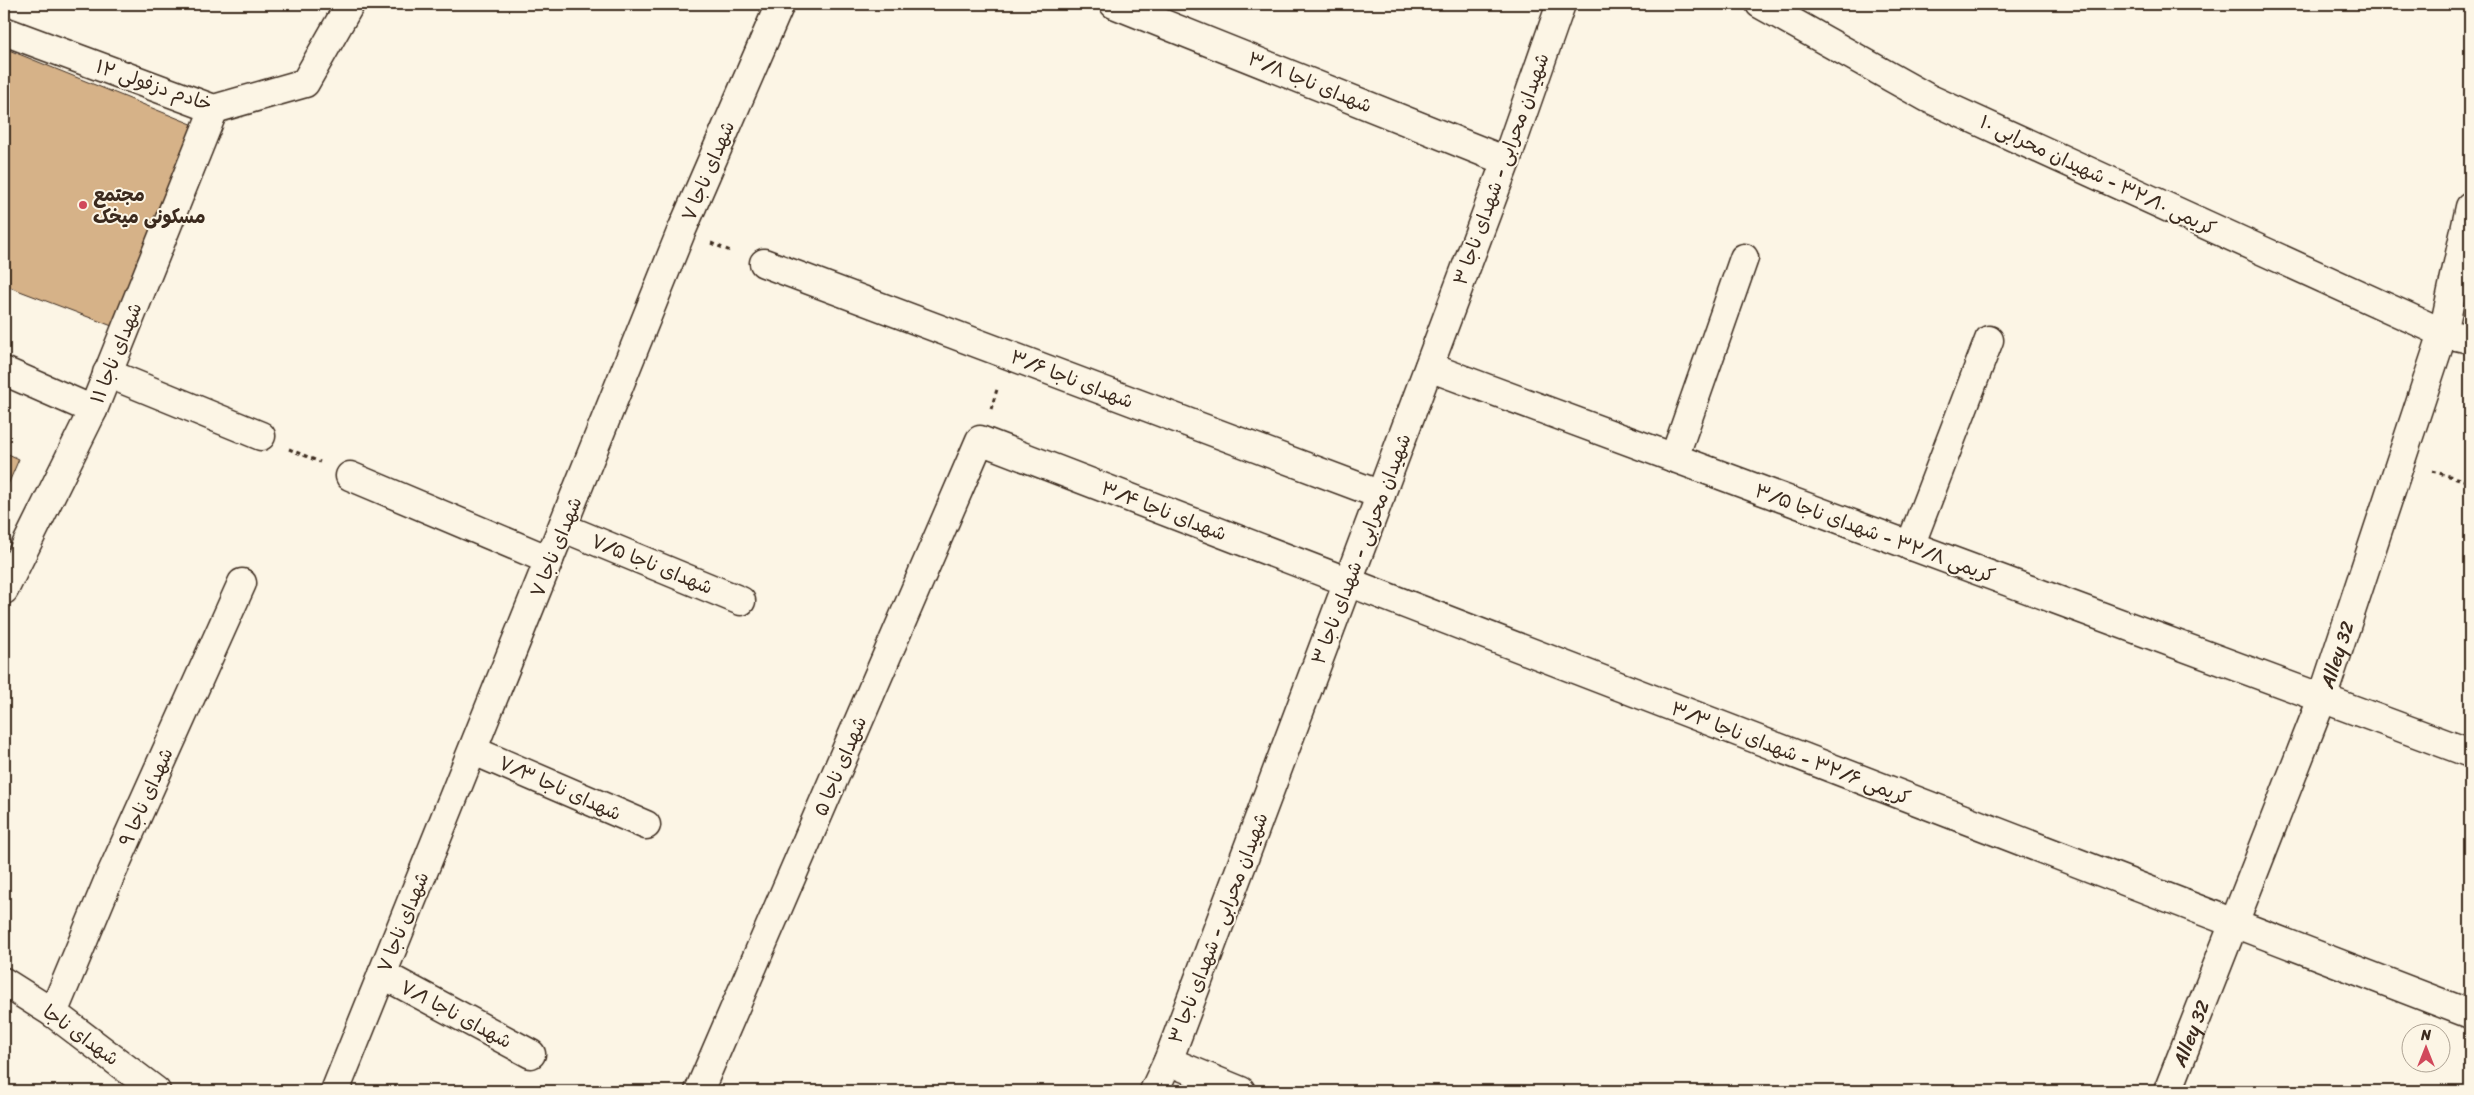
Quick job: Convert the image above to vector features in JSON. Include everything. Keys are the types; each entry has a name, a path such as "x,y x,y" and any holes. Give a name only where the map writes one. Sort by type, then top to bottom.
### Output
{"street":[{"name":"خادم دزفولی ۱۲","path":"4,31 214,109 305,83 350,4"},
{"name":"شهدای ناجا ۷","path":"335,1091 564,528 681,232 780,4"},
{"name":"شهیدان محرابی - شهدای ناجا ۳","path":"1154,1091 1168,1061 1429,367 1506,161 1561,4"},
{"name":"کریمی ۳۲/۱۰ - شهیدان محرابی ۱۰","path":"1760,4 1928,98 2443,333 2470,339"},
{"name":"شهدای ناجا ۳/۸","path":"1119,5 1506,161"},
{"name":"شهدای ناجا ۱۱","path":"4,590 93,410 214,109"},
{"name":"Alley 32","path":"2168,1091 2322,699 2443,333 2470,206"},
{"path":"1674,458 1744,258"},
{"name":"شهدای ناجا ۳/۶","path":"764,263 1381,495"},
{"path":"1910,546 1989,340"},
{"name":"کریمی ۳۲/۸ - شهدای ناجا ۳/۵","path":"1429,367 2470,753"},
{"path":"4,371 93,410"},
{"path":"107,373 261,436"},
{"name":"شهدای ناجا ۳/۴","path":"980,440 1348,583"},
{"name":"شهدای ناجا ۵","path":"699,1091 980,440"},
{"path":"350,476 550,560"},
{"name":"شهدای ناجا ۷/۵","path":"564,528 741,601"},
{"name":"شهدای ناجا ۹","path":"53,1013 109,879 242,583"},
{"name":"کریمی ۳۲/۶ - شهدای ناجا ۳/۳","path":"1348,583 2470,1014"},
{"name":"شهدای ناجا ۷/۳","path":"474,751 646,825"},
{"name":"شهدای ناجا ۷/۱","path":"382,974 531,1054"},
{"name":"شهدای ناجا","path":"4,982 53,1013 156,1091"},
{"path":"1168,1061 1241,1091"}],"path":[{"path":"681,232 764,263"},
{"path":"980,440 1008,355"},
{"path":"261,436 350,476"},
{"path":"2401,462 2470,482"}],"building":[{"name":"مجتمع مسکونی میخک","path":"4,48 194,125 112,326 4,285"},
{"path":"4,452 19,459 4,494"}],"place":[{"name":"مجتمع مسکونی میخک","path":"83,205"}]}
